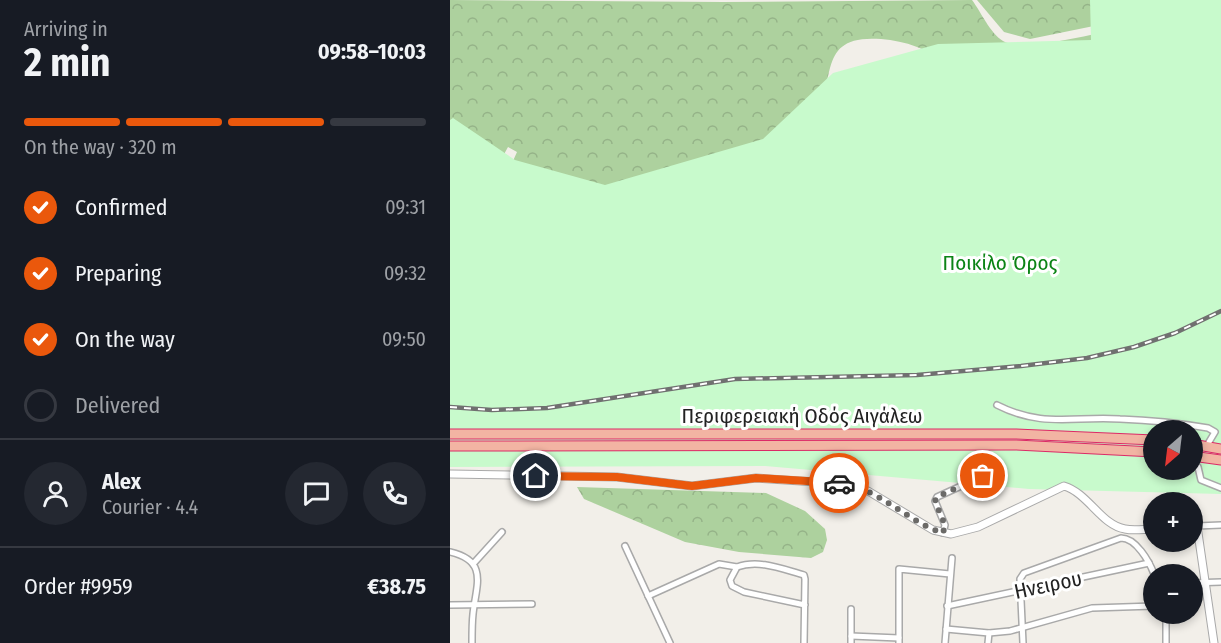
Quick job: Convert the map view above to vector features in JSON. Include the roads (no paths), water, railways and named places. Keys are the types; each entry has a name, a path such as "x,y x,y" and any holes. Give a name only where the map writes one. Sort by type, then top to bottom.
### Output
{"highway":[{"name":"Περιφερειακή Οδός Αιγάλεω","path":"450,435 1016,434 1143,440"},
{"name":"Περιφερειακή Οδός Αιγάλεω","path":"450,446 1016,445 1143,451"},
{"path":"1203,446 1221,449"},
{"path":"1203,458 1221,460"}],"street":[{"path":"997,405 1018,415 1037,420 1118,418 1201,427 1221,435"},
{"path":"1209,442 1215,432"},
{"path":"450,474 617,477 692,486 756,478 847,484 868,491 922,524 943,533 957,534 978,527 1064,486 1074,491 1118,527 1143,529"},
{"path":"943,533 945,525 935,499 983,476"},
{"path":"1201,480 1221,488"},
{"path":"1203,526 1221,525"},
{"path":"473,564 502,532"},
{"path":"1023,643 1020,579 1024,573 1120,538 1130,540 1149,563"},
{"path":"625,546 670,643"},
{"path":"450,552 467,558 473,564 479,585 472,643"},
{"path":"1201,552 1216,640"},
{"path":"945,643 952,558"},
{"path":"648,596 719,564 737,567 758,563 804,575 804,643"},
{"name":"Ηνειρου","path":"947,606 1149,563"},
{"path":"737,567 730,580 732,586 744,592 805,605"},
{"path":"851,636 899,640 899,569 950,574"},
{"path":"1203,582 1221,582"},
{"path":"450,604 476,606 532,604"},
{"path":"946,629 989,633 1023,628 1092,608 1143,606"},
{"path":"851,609 851,643"},
{"path":"1166,624 1166,643"},
{"path":"988,643 989,633"}],"railway":[{"path":"450,407 492,410 547,408 735,379 917,375 1087,358 1134,347 1175,333 1221,311"}],"park label":[{"name":"Ποικίλο Όρος","path":"1000,263"}]}
